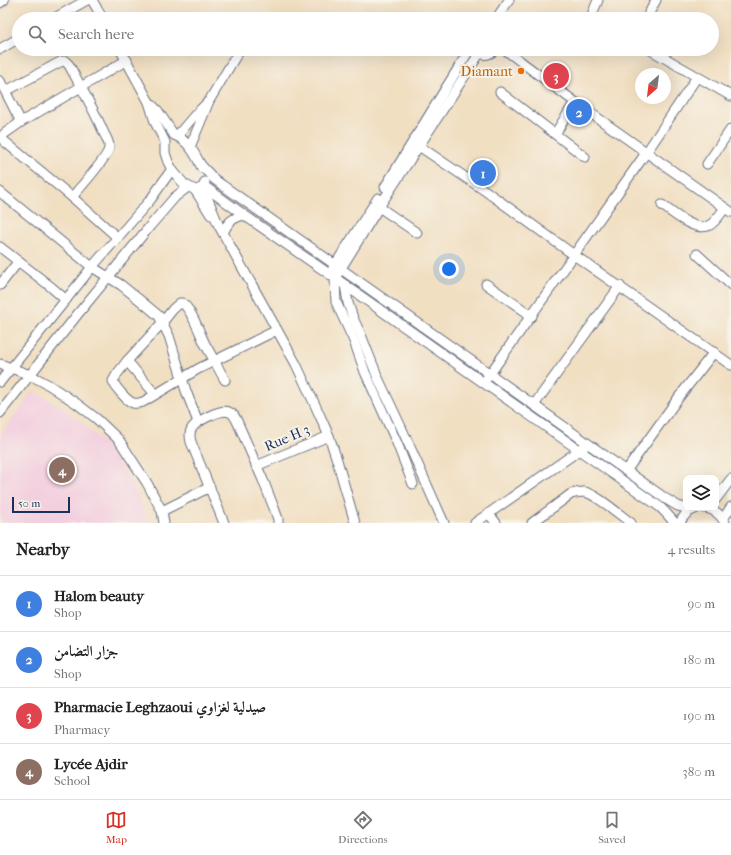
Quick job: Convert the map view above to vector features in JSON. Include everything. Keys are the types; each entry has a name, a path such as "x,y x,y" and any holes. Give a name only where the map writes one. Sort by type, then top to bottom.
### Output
{"street":[{"path":"0,2 4,0"},
{"path":"66,12 87,0"},
{"path":"92,0 99,12"},
{"path":"501,12 509,0"},
{"path":"593,12 598,0"},
{"path":"650,12 656,0"},
{"path":"0,49 12,42"},
{"path":"124,56 148,102 164,142 166,158 172,169 184,184 198,188 244,215 660,507 675,523"},
{"path":"190,147 209,101 236,56"},
{"path":"338,266 379,207 470,56"},
{"path":"513,56 646,153 728,210 711,224 705,227 699,227 680,218 662,205"},
{"path":"662,56 731,96"},
{"path":"118,238 72,197 1,139 4,134 21,122 81,88 126,60"},
{"path":"6,91 62,61 68,65 97,117 108,142 109,148 103,160 72,197"},
{"path":"484,383 646,153 697,77"},
{"path":"0,81 21,122"},
{"path":"500,92 585,157"},
{"path":"164,142 168,138 176,135 209,101"},
{"path":"148,102 158,111 176,135 186,142 200,164 222,185 626,471 672,503 683,507"},
{"path":"555,134 575,102"},
{"path":"707,164 731,129"},
{"path":"416,144 487,192 731,365"},
{"path":"413,484 365,372 354,341 336,302 332,276 416,144"},
{"path":"0,413 108,277 174,197 184,190 198,188 205,182 200,164"},
{"path":"0,382 92,267 151,199 172,169"},
{"path":"198,188 210,202 222,233 244,269 296,364 329,436 338,460 355,523"},
{"path":"0,192 92,267 121,285 159,316 169,336 198,422"},
{"path":"379,207 417,233"},
{"path":"222,233 231,221 244,215"},
{"path":"0,247 66,300"},
{"path":"697,254 731,285"},
{"path":"0,285 18,262"},
{"path":"486,284 532,316"},
{"path":"345,285 348,303 353,318 378,378 444,523"},
{"path":"534,405 620,286"},
{"path":"225,380 214,361 193,318 184,304 180,303 127,361 113,381 130,402 134,404 142,402 214,361 277,330"},
{"path":"626,471 679,397 714,352"},
{"path":"127,361 155,394"},
{"path":"0,364 30,375 49,385 76,403 119,440 162,511 164,523"},
{"path":"224,523 191,442 190,433 191,429 198,422 214,414 225,411 232,413 237,421 263,480 278,519 278,523"},
{"name":"Rue H 3","path":"256,466 329,436"},
{"path":"475,523 589,444"},
{"path":"719,495 731,479"},
{"path":"162,511 210,487"},
{"path":"532,523 571,494 577,492 584,492 594,496 631,523"},
{"path":"714,511 719,514 724,521 731,507"},
{"path":"680,523 685,515 692,511"},
{"path":"489,514 496,523"}],"shaded area":[{"path":"33,391 68,411 111,451 135,489 149,523 4,523 0,520 0,435"}],"place":[{"name":"Diamant","path":"521,71"},
{"name":"Pharmacie Leghzaoui صيدلية لغزاوي","path":"556,76"},
{"name":"جزار التضامن","path":"579,112"},
{"name":"Halom beauty","path":"483,173"},
{"name":"Lycée Ajdir","path":"62,470"}]}
